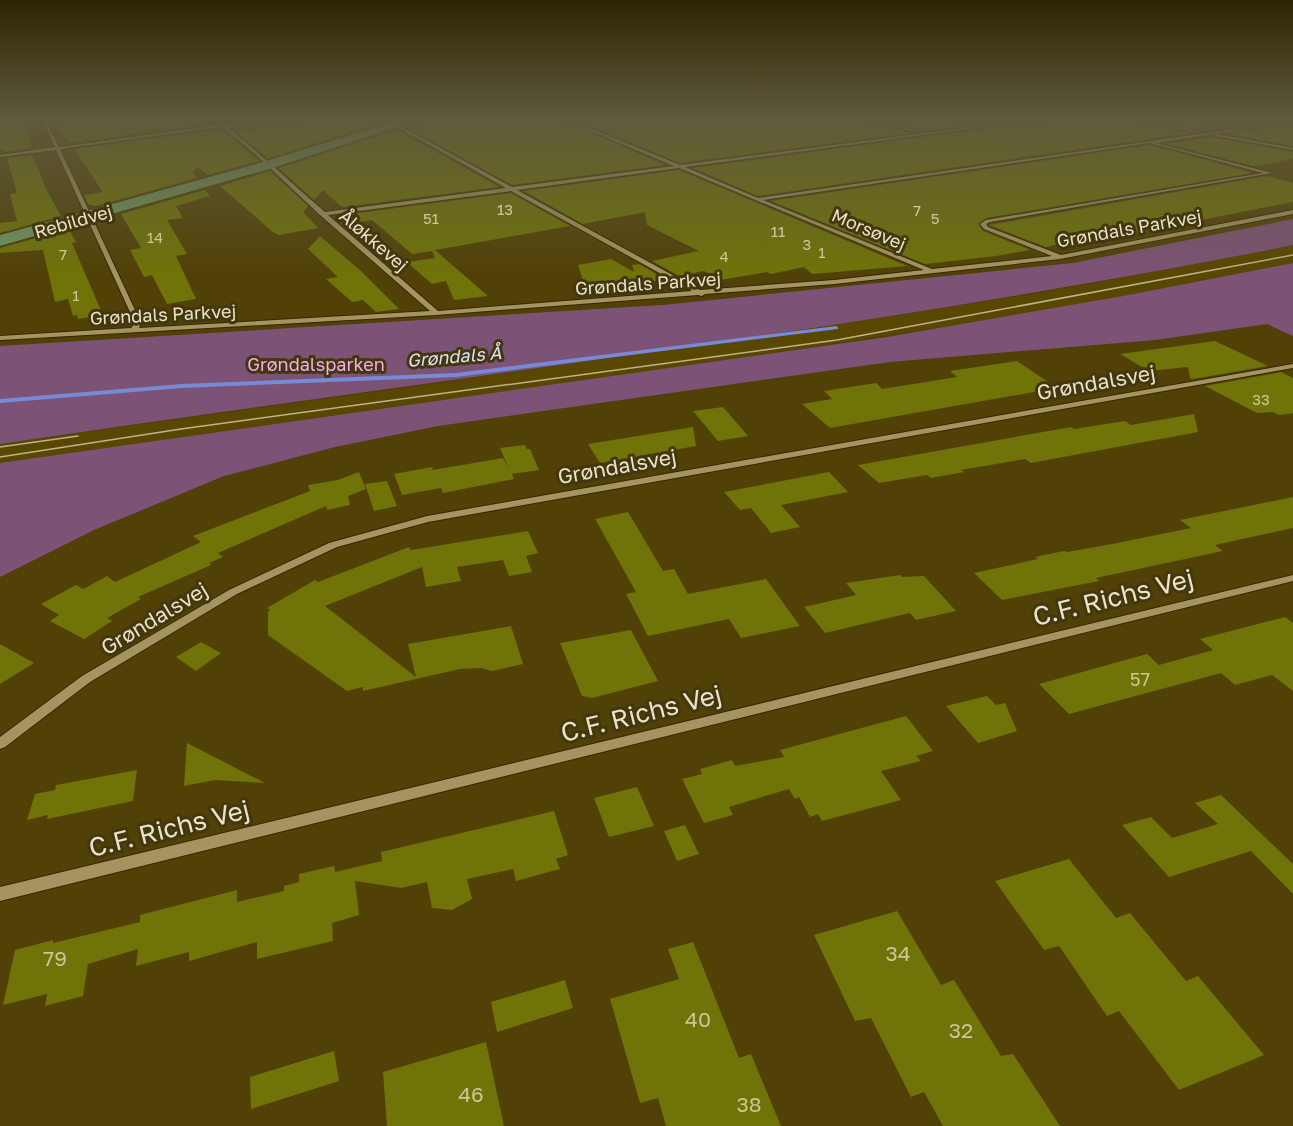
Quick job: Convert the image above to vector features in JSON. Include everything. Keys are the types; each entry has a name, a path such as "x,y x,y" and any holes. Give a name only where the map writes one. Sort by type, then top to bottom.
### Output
{"main road":[{"name":"Rebildvej","path":"0,241 252,170"}],"street":[{"path":"69,170 82,196 88,216 138,323 134,330"},
{"name":"Åløkkevej","path":"273,170 435,313"},
{"path":"479,170 703,294"},
{"path":"322,214 652,170"},
{"name":"Morsøvej","path":"686,170 934,273"},
{"path":"759,199 961,170"},
{"path":"1060,257 986,228 983,224 988,221 1270,172 1260,170"},
{"name":"Grøndals Parkvej","path":"0,338 435,313 703,294 934,273 1060,257 1293,212"},
{"name":"Grøndalsvej","path":"0,744 96,673 233,592 333,544 427,519 1293,366"},
{"name":"C.F. Richs Vej","path":"0,894 1293,578"}],"shaded area":[{"path":"1293,245 1293,263 1033,313 678,367 0,463 0,444 441,383 1041,293"}],"green space":[{"name":"Grøndalsparken","path":"1293,219 1293,245 1132,275 809,328 0,444 0,346 663,305 1073,263"},
{"path":"1293,263 1293,336 1267,324 1155,340 890,362 438,426 335,447 224,476 94,530 0,577 0,463 887,337 1123,296"}],"building":[{"path":"10,170 38,170 61,216 0,233 0,223 17,221 10,194 17,193"},
{"path":"88,170 195,170 193,172 197,178 96,206 88,204 84,195 103,192"},
{"path":"201,170 228,170 208,175"},
{"path":"281,170 468,170 499,187 342,207 323,190 314,200"},
{"path":"484,170 630,170 512,185"},
{"path":"679,170 907,266 812,274 804,267 771,274 767,272 720,280 704,271 679,276 652,261 699,251 647,225 645,212 583,224 524,191"},
{"path":"697,170 939,170 758,196"},
{"path":"984,170 1239,170 1252,173 986,218 978,224 983,231 1030,250 925,264 771,201"},
{"path":"270,171 308,206 303,212 318,228 279,235 274,233 220,186"},
{"path":"1267,176 1293,183 1293,202 1068,246 1062,243 1046,247 989,225"},
{"path":"205,190 210,196 176,206 183,218 167,220 187,254 176,256 196,299 167,304 152,275 144,277 130,250 141,248 121,214"},
{"path":"511,193 570,226 435,250 488,296 454,300 446,281 432,284 407,262 435,258 432,251 412,254 372,220 360,222 351,214"},
{"path":"69,229 76,242 72,243 103,315 78,319 77,315 73,316 68,299 55,302 43,250 0,253 0,248"},
{"path":"320,236 361,271 399,309 376,312 363,300 352,302 326,279 338,277 308,249"},
{"path":"611,259 634,272 632,265 639,264 665,279 611,289 612,291 587,293 578,265"},
{"path":"1215,341 1268,366 1193,379 1190,378 1188,367 1149,371 1120,354"},
{"path":"1017,361 1057,388 830,428 802,404 832,399 824,391 876,383 882,389 957,377 950,371"},
{"path":"1281,372 1293,378 1293,413 1279,415 1273,412 1257,413 1205,386"},
{"path":"723,407 748,436 718,441 693,411"},
{"path":"1194,414 1198,432 1031,463 1025,459 961,470 964,472 931,478 927,475 879,483 858,465 1071,427 1074,429 1125,421 1131,425"},
{"path":"693,427 696,446 600,463 588,444"},
{"path":"525,445 527,449 530,449 539,470 512,474 514,479 443,493 441,488 402,495 394,474 503,458 509,469 500,448"},
{"path":"359,472 366,489 348,496 350,505 327,510 326,506 218,553 223,557 209,563 211,565 138,597 141,599 107,618 112,621 84,639 50,621 59,615 41,604 76,585 83,589 107,576 115,582 201,542 193,536 310,491 308,485 338,480"},
{"path":"829,472 848,492 781,505 800,527 771,533 751,508 740,510 724,492"},
{"path":"387,481 397,506 374,511 365,484"},
{"path":"1293,497 1293,528 1215,545 1223,551 1096,578 1099,581 1002,600 974,573 1038,559 1035,557 1191,528 1180,520"},
{"path":"628,512 663,571 674,569 688,594 766,579 800,626 741,638 729,619 648,636 626,594 636,592 595,519"},
{"path":"528,531 538,553 526,556 532,572 509,576 503,560 457,567 461,581 426,587 422,567 325,606 416,677 408,644 511,626 523,664 492,671 481,668 460,669 363,691 363,687 347,691 268,635 268,612 270,610 267,608 315,580 318,582 409,547 411,550"},
{"path":"900,575 902,577 924,576 956,611 916,620 910,613 825,633 804,607 856,595 846,583"},
{"path":"1285,617 1293,623 1293,691 1272,675 1235,685 1221,673 1069,714 1039,684 1147,654 1159,665 1213,650 1200,639"},
{"path":"631,630 658,681 592,698 582,696 560,643"},
{"path":"201,642 221,653 196,671 176,657"},
{"path":"0,644 34,663 0,684"},
{"path":"987,696 996,705 1005,703 1017,731 978,743 946,706"},
{"path":"906,716 933,751 916,756 921,761 881,771 901,800 822,821 818,814 810,817 799,797 795,799 789,789 729,807 733,815 704,823 682,779 702,774 700,769 732,760 735,766 784,757 780,750"},
{"path":"187,743 265,783 215,780 184,786"},
{"path":"137,770 133,801 47,819 48,815 27,820 35,794 55,790 56,785"},
{"path":"637,787 654,826 609,837 594,798"},
{"path":"1221,795 1293,864 1293,894 1251,851 1169,877 1122,825 1151,817 1172,838 1218,824 1195,803"},
{"path":"554,811 568,855 556,859 560,869 516,881 513,869 467,879 472,899 452,910 432,908 427,882 401,888 355,881 359,915 332,923 333,941 257,959 257,942 189,961 189,952 136,966 138,949 88,964 83,996 45,1006 47,994 3,1005 15,950 140,922 140,915 237,890 237,902 284,891 284,886 299,882 299,874 334,866 335,872 382,861 381,852"},
{"path":"685,825 699,854 677,861 664,831"},
{"path":"1069,859 1116,918 1130,913 1186,981 1198,976 1264,1055 1179,1090 1119,1011 1107,1016 1059,946 1044,950 995,881"},
{"path":"897,911 941,985 954,980 1001,1056 1013,1054 1060,1126 943,1126 924,1092 911,1097 871,1018 855,1021 814,935"},
{"path":"693,942 739,1058 751,1054 781,1126 666,1126 658,1098 640,1103 610,999 679,979 668,949"},
{"path":"565,980 573,1008 497,1032 491,1002"},
{"path":"486,1042 504,1126 387,1126 383,1072"},
{"path":"334,1051 339,1081 251,1109 250,1077"}],"waterway":[{"name":"Grøndals Å","path":"0,401 182,386 456,375 836,328"}],"tram line":[{"path":"0,457 181,429 837,340 1293,255"},
{"path":"0,447 78,436"}]}
